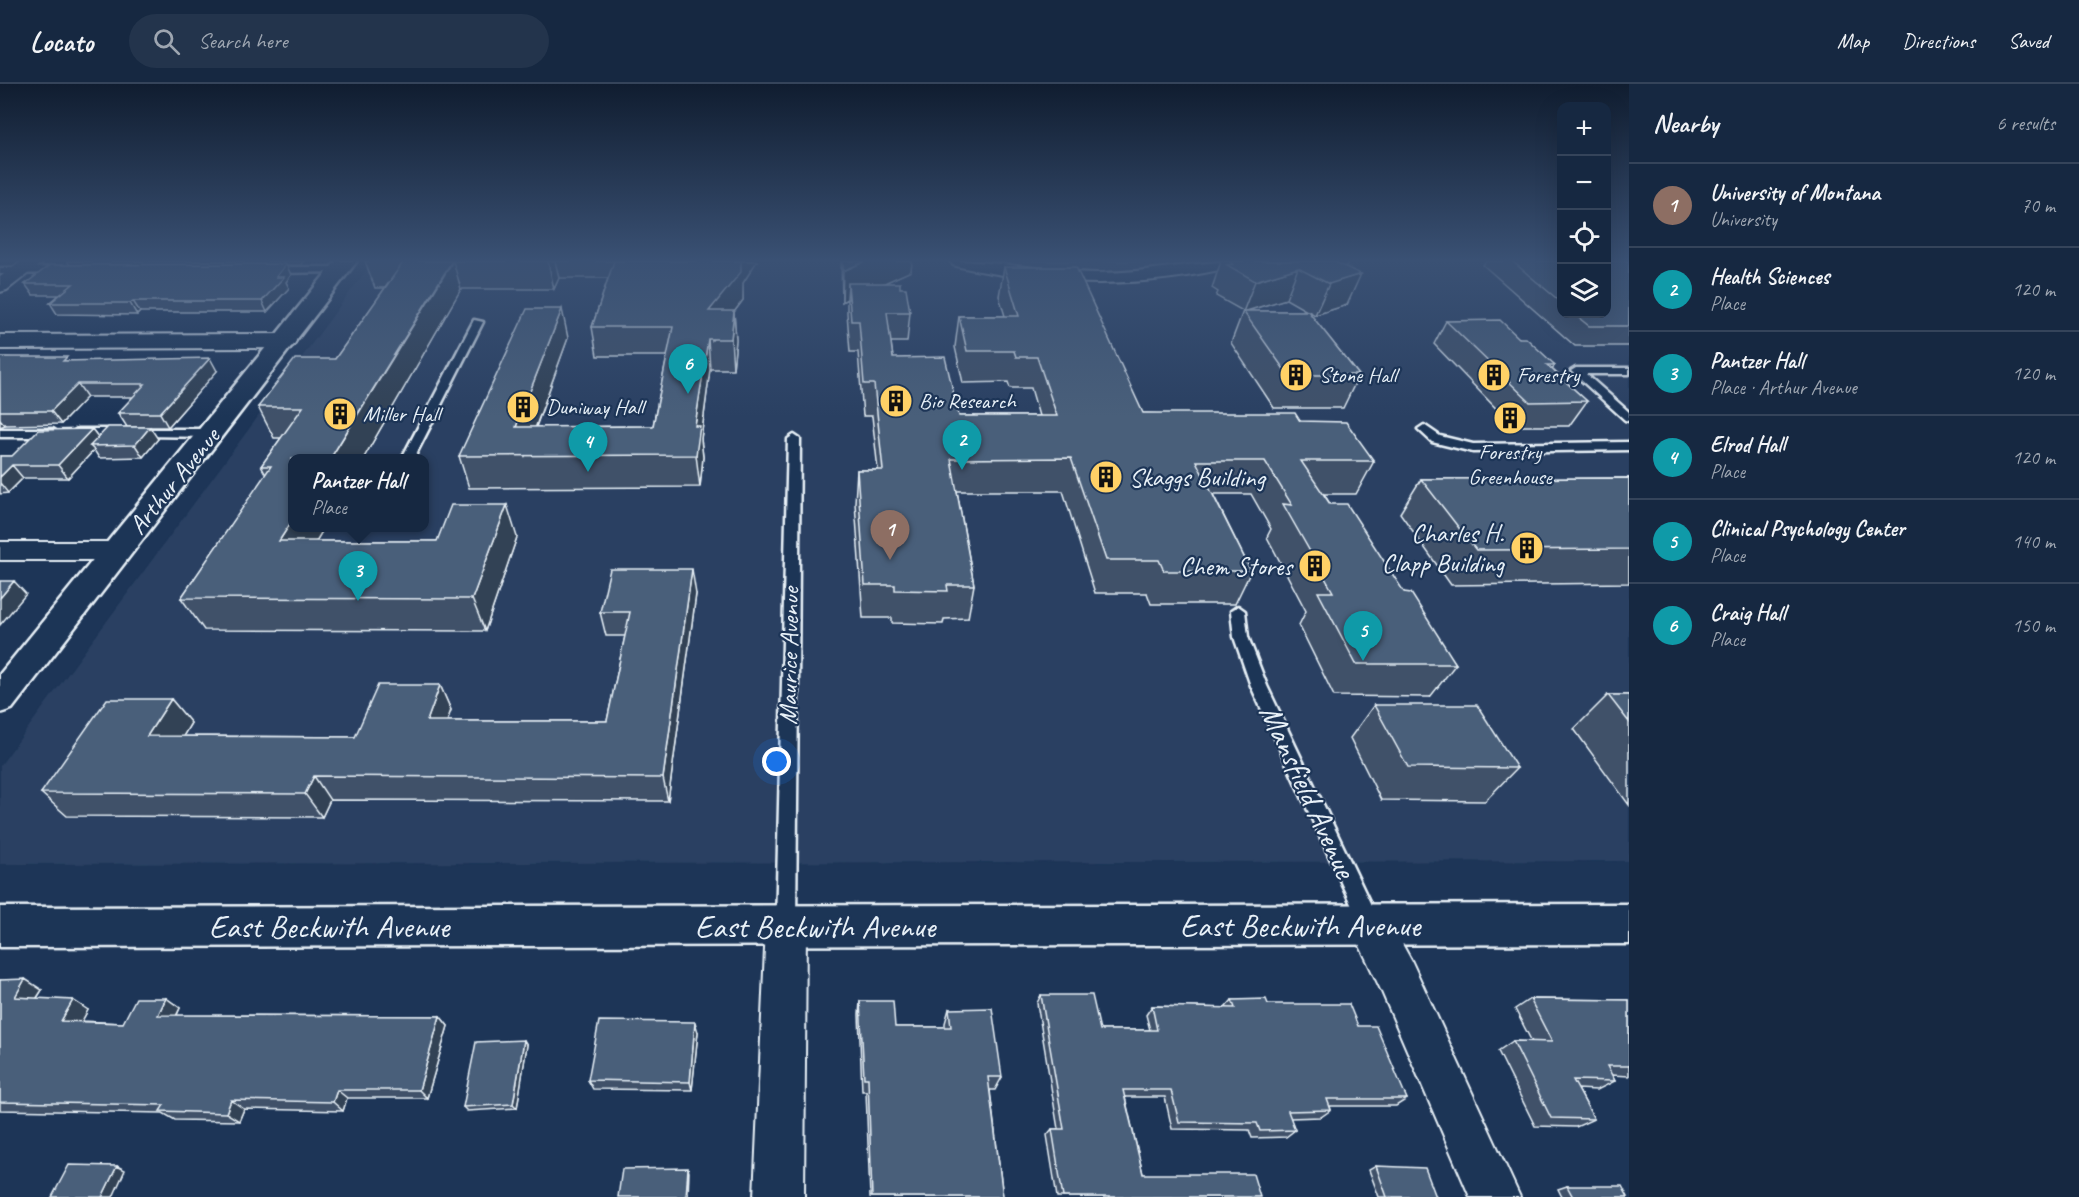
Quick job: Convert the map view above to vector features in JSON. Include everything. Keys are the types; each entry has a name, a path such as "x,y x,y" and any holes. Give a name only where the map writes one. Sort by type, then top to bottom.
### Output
{"street":[{"name":"Arthur Avenue","path":"0,699 307,313"},
{"path":"0,342 285,341"},
{"path":"0,551 118,551"},
{"name":"Mansfield Avenue","path":"1370,924 1401,987 1495,1197"},
{"name":"East Beckwith Avenue","path":"0,927 1629,924"},
{"name":"Maurice Avenue","path":"779,1197 786,926"}],"lane":[{"path":"411,454 478,322"},
{"path":"1629,371 1576,371 1629,418"},
{"path":"1424,429 1436,439 1473,448 1629,446"},
{"path":"0,434 212,433"},
{"name":"Maurice Avenue","path":"786,926 794,440"},
{"name":"Mansfield Avenue","path":"1238,611 1241,637 1259,686 1370,924"}],"shaded area":[{"path":"335,313 1557,313 1557,318 1611,318 1611,313 1629,313 1629,861 0,864 0,766"}],"building":[{"path":"367,313 420,313 333,454 288,454 288,527 279,541 437,541 451,505 507,505 472,599 181,598 271,466 261,466 303,407 258,407 295,359 335,359"},
{"path":"525,313 560,313 516,427 653,426 673,327 592,327 597,313 734,313 731,339 708,339 695,426 700,426 696,455 459,456"},
{"path":"850,313 887,313 893,358 945,357 959,416 1057,416 1037,357 1016,357 1014,351 967,351 959,316 1019,316 1018,313 1097,313 1143,413 1295,413 1300,421 1346,422 1374,461 1301,461 1330,504 1347,504 1404,592 1411,593 1456,664 1356,664 1318,592 1333,592 1283,504 1292,505 1265,461 1196,461 1251,571 1164,571 1159,560 1106,560 1071,458 951,459 974,585 947,585 948,591 895,590 895,585 865,585 857,470 883,470 874,384 864,384 859,321 851,321"},
{"path":"1244,313 1310,313 1359,375 1288,375"},
{"path":"1611,313 1629,313 1629,326 1589,326 1579,318 1611,318"},
{"path":"1500,320 1519,338 1526,338 1555,365 1547,365 1587,401 1530,402 1446,321"},
{"path":"0,357 67,357 63,361 210,358 160,413 118,413 145,384 78,384 51,411 0,411"},
{"path":"108,427 150,427 135,445 90,446"},
{"path":"92,429 58,465 12,465 0,477 0,456 12,456 38,430"},
{"path":"1629,478 1629,549 1476,550 1421,479"},
{"path":"610,569 692,569 663,778 314,776 305,794 41,793 107,699 171,699 147,736 355,737 378,685 440,685 427,721 607,721 630,612 600,612"},
{"path":"0,581 14,581 0,598"},
{"path":"1608,695 1629,695 1629,722"},
{"path":"1374,705 1477,705 1517,768 1408,767"},
{"path":"25,979 15,997 73,1000 61,1021 123,1023 136,998 166,998 158,1015 440,1016 419,1090 337,1090 333,1102 231,1100 226,1113 160,1111 164,1105 0,1102 0,980"},
{"path":"1041,995 1092,995 1100,1030 1157,1030 1152,1006 1235,1008 1232,1000 1266,999 1268,1004 1349,1004 1358,1026 1376,1026 1407,1099 1327,1099 1331,1110 1288,1111 1295,1130 1260,1131 1257,1123 1179,1122 1171,1090 1123,1090 1143,1174 1253,1174 1260,1197 1063,1197 1052,1129 1064,1129"},
{"path":"1530,999 1629,1000 1629,1066 1607,1066 1615,1081 1573,1080 1594,1119 1551,1118 1513,1041 1552,1042"},
{"path":"860,1001 893,1001 895,1027 951,1027 949,1009 992,1008 1002,1077 988,1077 1003,1197 872,1197 868,1078 864,1078"},
{"path":"599,1021 695,1022 690,1082 588,1080"},
{"path":"524,1040 513,1104 463,1107 476,1042"},
{"path":"69,1165 117,1166 102,1197 52,1197"},
{"path":"1376,1166 1425,1168 1436,1197 1387,1197"},
{"path":"688,1168 686,1197 618,1197 622,1169"},
{"path":"1567,1186 1622,1186 1628,1197 1573,1197"}],"place":[{"name":"Stone Hall","path":"1296,375"},
{"name":"Forestry","path":"1494,375"},
{"name":"Craig Hall","path":"688,394"},
{"name":"Bio Research","path":"896,401"},
{"name":"Duniway Hall","path":"523,407"},
{"name":"Miller Hall","path":"340,414"},
{"name":"Forestry Greenhouse","path":"1510,418"},
{"name":"Health Sciences","path":"962,470"},
{"name":"Elrod Hall","path":"588,472"},
{"name":"Skaggs Building","path":"1106,477"},
{"name":"Charles H. Clapp Building","path":"1527,548"},
{"name":"University of Montana","path":"890,560"},
{"name":"Chem Stores","path":"1315,566"},
{"name":"Pantzer Hall","path":"358,601"},
{"name":"Clinical Psychology Center","path":"1363,661"}]}
